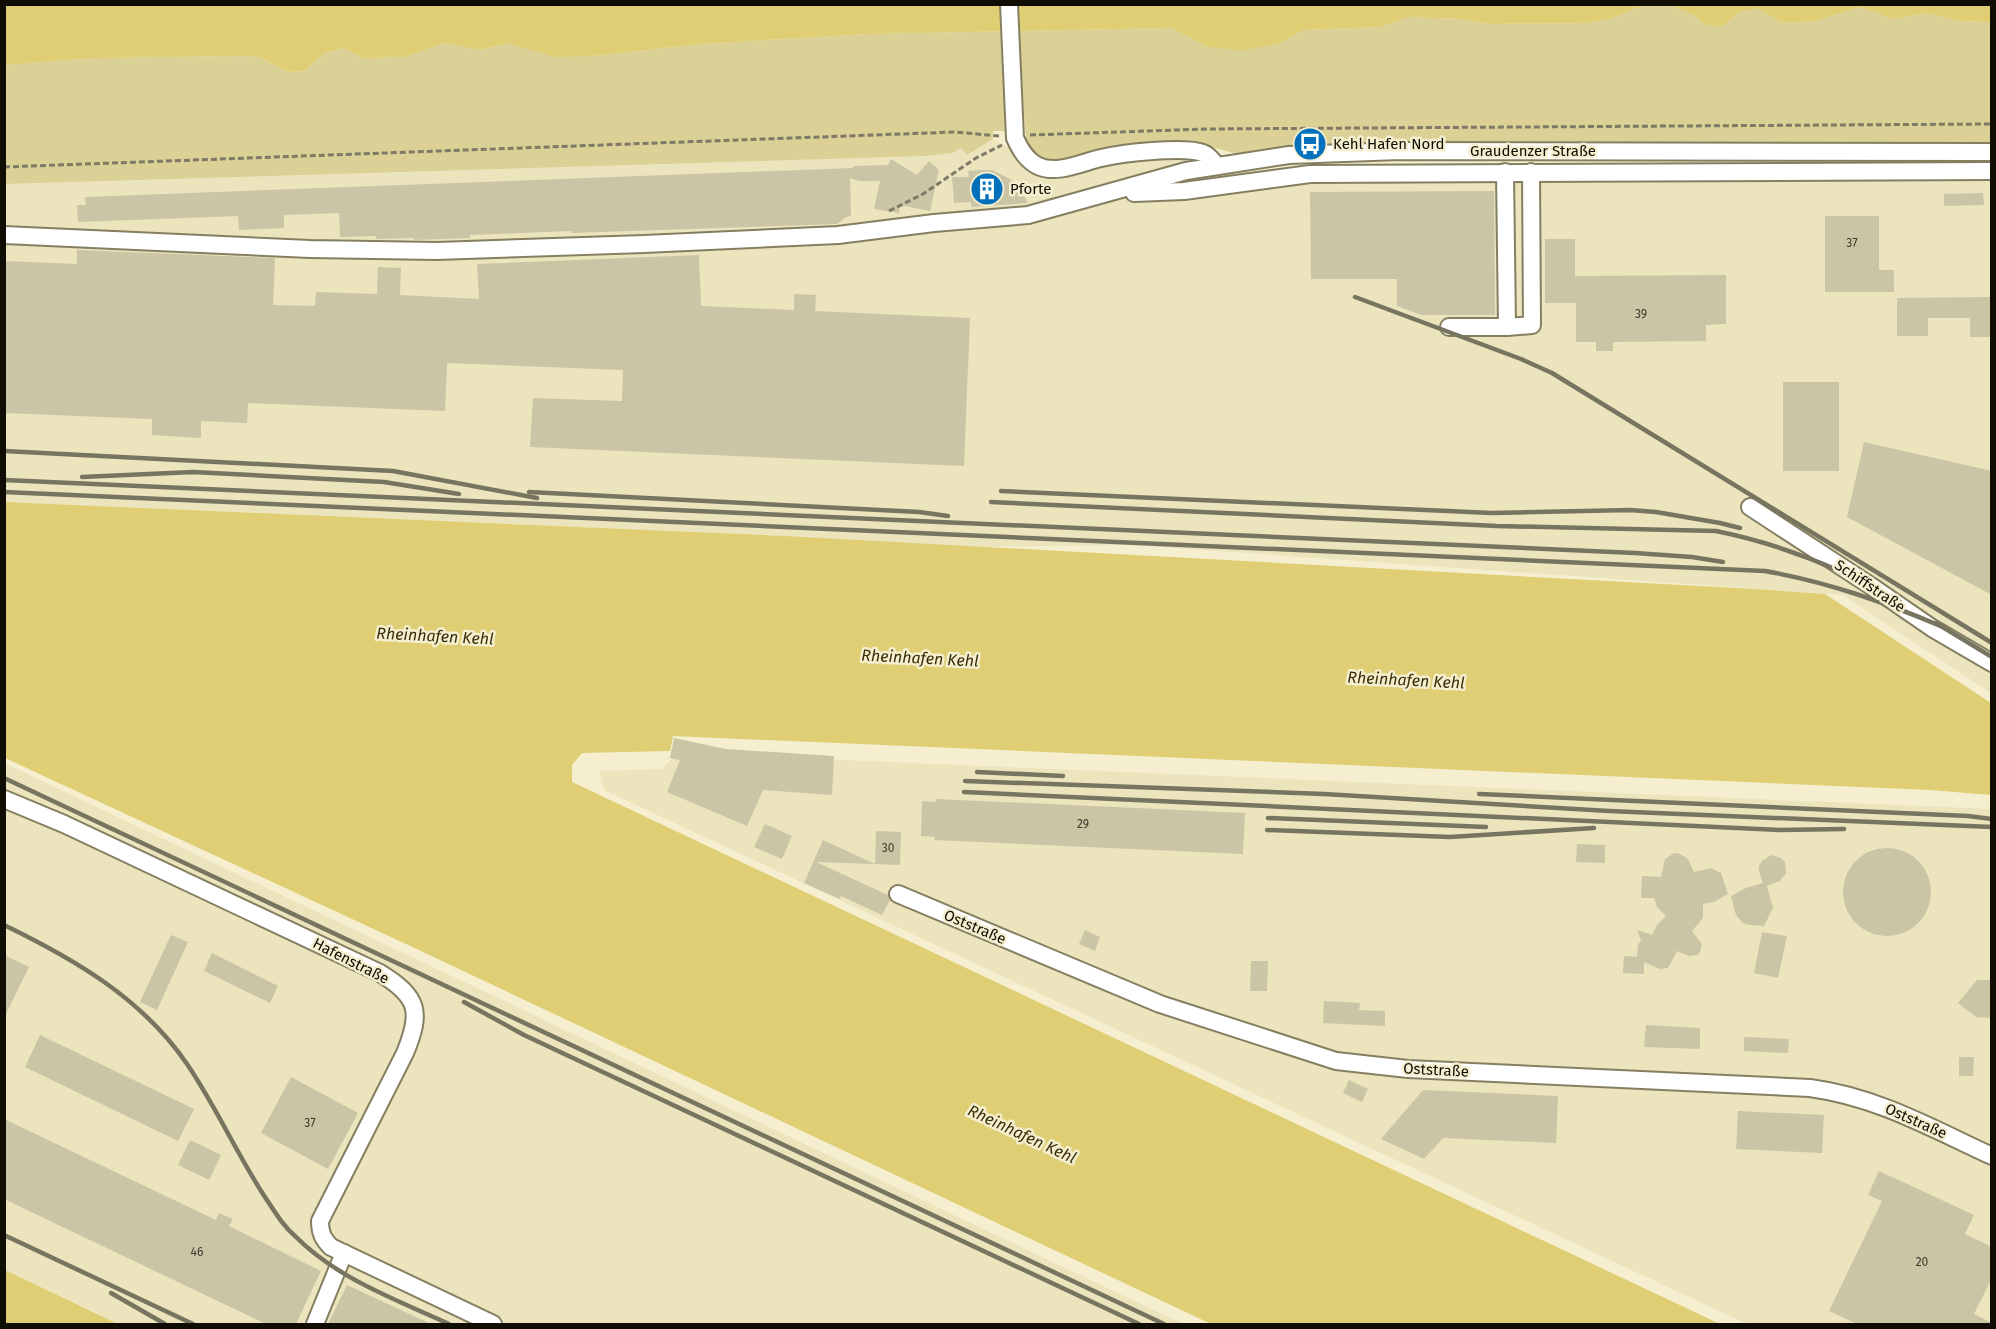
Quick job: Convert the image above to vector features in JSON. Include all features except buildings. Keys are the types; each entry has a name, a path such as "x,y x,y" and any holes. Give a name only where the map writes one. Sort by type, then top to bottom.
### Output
{"street":[{"path":"1009,4 1019,134 1022,153 1028,160 1046,169 1062,168 1132,152 1173,151 1205,153 1216,165"},
{"name":"Graudenzer Straße","path":"1106,194 1186,171 1289,155 1400,151 1992,152"},
{"path":"4,235 310,249 498,250 838,235 934,223 1028,215 1106,194 1184,191 1310,174 1992,171"},
{"path":"1505,172 1508,327"},
{"path":"1449,327 1532,325 1531,172"},
{"name":"Schiffstraße","path":"1750,507 1932,628 1992,663"},
{"name":"Hafenstraße","path":"4,799 64,824 369,968 396,983 407,994 414,1004 414,1031 320,1221 320,1230 323,1238 331,1247 493,1324"},
{"name":"Oststraße","path":"898,894 1160,1004 1336,1061 1408,1070 1810,1088 1840,1092 1896,1112 1992,1156"},
{"path":"315,1324 344,1253"}],"path":[{"path":"4,168 955,132 1019,134 1218,129 1992,124"},
{"path":"881,215 923,195 976,158 1019,134"}],"shaded area":[{"path":"1641,6 1673,6 1694,15 1705,25 1723,26 1740,11 1759,9 1783,23 1816,21 1860,7 1893,19 1926,13 1960,21 1991,22 1992,144 1335,144 1283,146 1237,154 1204,145 1146,144 1114,147 1053,162 1041,159 1027,149 1023,102 1004,103 1005,131 993,131 993,139 967,155 961,148 952,153 927,156 5,184 4,65 93,58 241,56 260,57 288,72 304,71 325,53 343,48 363,58 405,57 444,43 480,50 508,43 593,56 701,44 867,34 1171,28 1208,47 1279,44 1303,30 1380,27 1408,17 1462,19 1489,24 1587,23 1612,18"},
{"path":"993,139 1008,147 1022,165 1038,173 1110,162 1191,157 1215,176 1297,167 1357,164 1991,164 1991,693 1843,595 1133,545 980,547 785,536 5,502 5,184 927,156 952,153 961,148 967,155"},
{"path":"677,753 1991,809 1991,1324 1747,1324 604,790 600,771 662,769"},
{"path":"4,763 1183,1324 119,1324 5,1270"}],"water":[{"path":"5,4 1992,5 1991,22 1960,21 1926,13 1893,19 1860,7 1816,21 1783,23 1759,9 1740,11 1723,26 1705,25 1694,15 1673,6 1641,6 1612,18 1587,23 1489,24 1462,19 1408,17 1380,27 1303,30 1279,44 1242,50 1208,47 1171,28 867,34 701,44 593,56 555,57 508,43 480,50 444,43 405,57 363,58 343,48 325,53 304,71 288,72 260,57 241,56 93,58 5,65"},
{"name":"Rheinhafen Kehl","path":"5,502 785,536 1825,594 1991,703 1991,795 1930,790 673,736 670,751 582,753 572,765 572,782 1720,1324 1211,1324 406,944 5,758"},
{"path":"5,1270 118,1324 5,1324"}],"railway":[{"path":"1355,297 1521,359 1552,373 1992,643"},
{"path":"4,451 393,471 537,498"},
{"path":"82,477 193,472 384,482 459,494"},
{"path":"4,480 1635,553 1692,557 1723,562"},
{"path":"1001,491 1492,513 1630,510 1656,512 1740,528"},
{"path":"4,492 1765,571 1856,594 1943,627"},
{"path":"529,492 919,512 948,516"},
{"path":"991,502 1497,526 1716,531 1764,543 1811,559 1834,568 1900,602"},
{"path":"1936,623 1992,657"},
{"path":"977,772 1063,776"},
{"path":"4,778 1164,1324"},
{"path":"965,781 1324,794 1609,811 1992,827"},
{"path":"964,792 1780,830 1844,829"},
{"path":"1479,794 1968,816 1992,819"},
{"path":"1268,818 1486,827"},
{"path":"1267,830 1450,837 1594,828"},
{"path":"4,925 56,952 105,982 149,1019 169,1040 197,1080 278,1217 312,1252 349,1277 449,1324"},
{"path":"464,1002 524,1035 1139,1324"},
{"path":"4,1235 193,1324"},
{"path":"111,1293 165,1324"}],"place":[{"name":"Kehl Hafen Nord","path":"1310,144"},
{"name":"Pforte","path":"987,189"}]}
